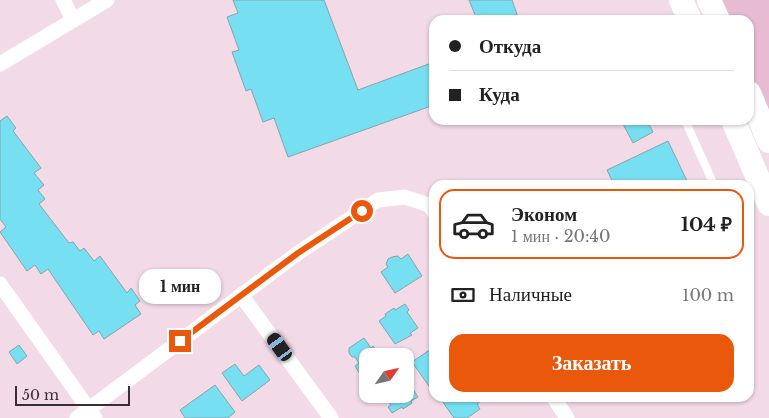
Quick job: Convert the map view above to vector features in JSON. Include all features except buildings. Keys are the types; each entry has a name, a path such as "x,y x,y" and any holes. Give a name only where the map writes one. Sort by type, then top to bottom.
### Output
{"main road":[{"path":"681,0 688,15"},
{"path":"710,0 716,15"},
{"path":"754,105 769,140"},
{"path":"735,125 761,192"}],"street":[{"path":"63,0 73,20"},
{"path":"0,64 107,0"},
{"path":"0,284 87,415 241,295 298,253 378,200 405,198 429,206"},
{"path":"241,295 331,418"},
{"path":"557,402 568,418"}],"lane":[{"path":"687,125 712,180"}],"shaded area":[{"path":"718,0 769,0 769,118 754,83 754,15 725,15"}],"route":[{"path":"180,341 298,253 362,211"}]}
